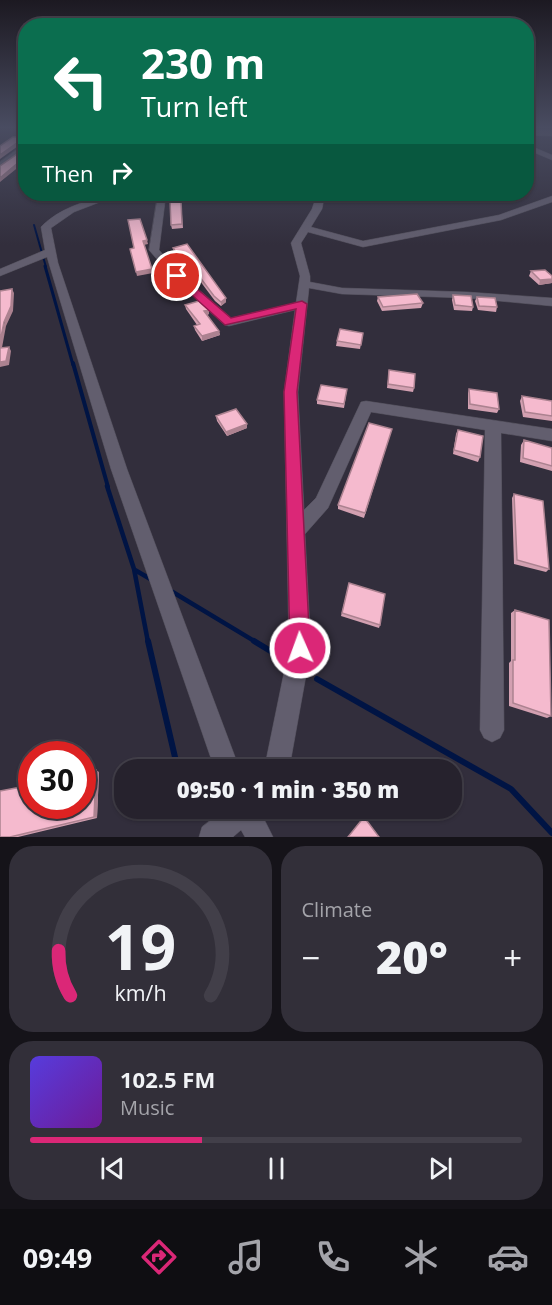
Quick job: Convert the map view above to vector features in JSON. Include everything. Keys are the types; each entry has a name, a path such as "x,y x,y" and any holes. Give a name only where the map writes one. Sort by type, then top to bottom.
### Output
{"street":[{"path":"305,228 363,243 501,218 552,199"},
{"path":"93,201 57,217 46,227 51,252 119,469 224,759"},
{"path":"161,201 154,250 177,276 229,322 302,304"},
{"path":"278,759 300,648 291,392 305,276 296,243 317,209 319,201"},
{"path":"542,203 552,212"},
{"path":"0,273 24,261 51,252"},
{"path":"304,284 342,291 467,295 552,302"},
{"path":"296,531 322,503 366,406 552,435"},
{"path":"492,730 493,424"},
{"path":"213,837 234,819"},
{"path":"250,819 260,837"}],"building":[{"path":"0,167 13,167 0,178"},
{"path":"170,201 181,201 182,224 171,225"},
{"path":"140,219 147,240 143,241 152,269 136,272 130,249 134,248 128,220"},
{"path":"187,244 226,298 221,302 184,256 180,258 173,248"},
{"path":"545,270 552,276 552,279 540,280 531,271"},
{"path":"171,276 179,287 163,291 156,280"},
{"path":"12,289 11,306 4,322 0,342 0,291"},
{"path":"417,294 423,303 383,307 378,297"},
{"path":"453,295 471,296 473,307 455,305"},
{"path":"477,297 495,298 497,307 479,306"},
{"path":"199,301 209,310 204,311 219,331 202,336 194,326 200,324 185,305"},
{"path":"340,329 363,333 361,345 337,341"},
{"path":"9,347 6,361 0,362 0,348"},
{"path":"389,370 415,374 414,388 388,384"},
{"path":"321,385 347,389 344,404 317,400"},
{"path":"469,389 497,393 499,409 470,404"},
{"path":"522,396 552,401 552,416 525,412"},
{"path":"236,409 247,424 226,432 216,416"},
{"path":"369,423 392,429 365,513 338,505"},
{"path":"458,430 483,436 480,457 454,450"},
{"path":"524,440 552,448 552,466 523,458"},
{"path":"514,494 543,501 549,569 517,560"},
{"path":"349,583 385,594 380,625 342,613"},
{"path":"515,610 549,620 551,716 513,703"},
{"path":"18,788 18,819 86,819 10,837 0,837 0,791"},
{"path":"362,819 366,819 379,837 348,837"}],"waterway":[{"path":"34,225 46,267"},
{"path":"45,266 73,365"},
{"path":"73,363 108,487"},
{"path":"107,486 134,569 148,642"},
{"path":"135,570 152,580"},
{"path":"171,591 256,642"},
{"path":"148,641 175,759"},
{"path":"254,641 287,661"},
{"path":"317,679 511,789 552,833"}],"route":[{"path":"177,276 229,322 302,304 291,392 300,648"}]}
